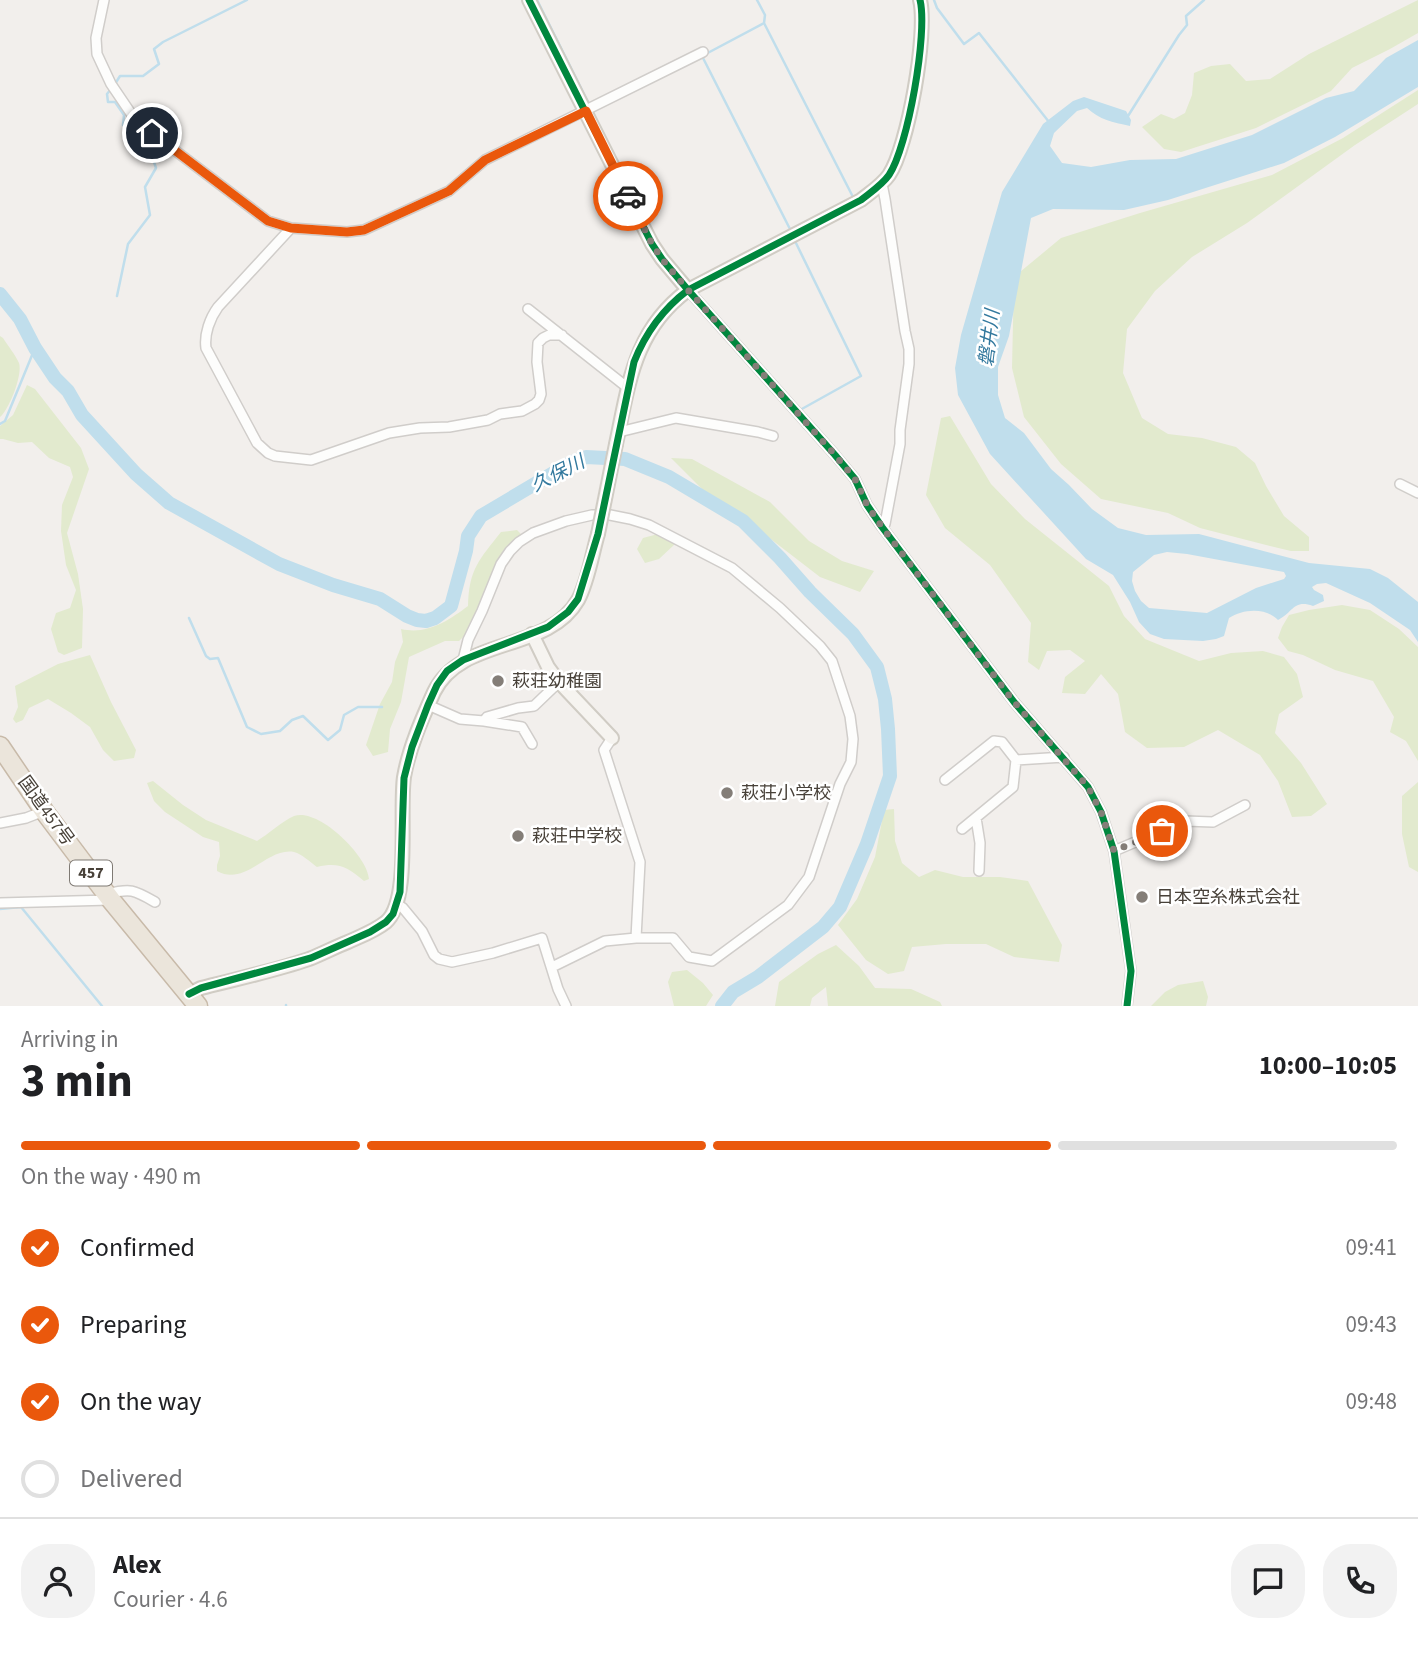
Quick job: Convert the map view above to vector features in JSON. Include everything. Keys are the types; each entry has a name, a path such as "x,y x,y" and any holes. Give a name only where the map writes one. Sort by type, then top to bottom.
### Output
{"highway":[{"name":"国道457号","path":"0,746 44,811 109,897 193,1000"}],"street":[{"path":"104,0 96,38 97,54 111,84 132,115 268,221 291,228 347,232 364,230 449,191 485,160 703,52"},
{"path":"529,0 662,259 855,479 867,505 882,527 1014,702 1088,787 1101,812 1114,851 1130,971 1127,1006"},
{"path":"193,1000 201,988 311,958 370,932 393,914 400,892 404,778 412,747 438,685 447,671 463,660 532,634 560,619 578,599 598,534 637,355 649,332 675,300 688,290 861,200 891,173 900,153 913,97 921,45 920,0"},
{"path":"881,184 909,349 900,444 885,524 882,527"},
{"path":"291,228 218,307 212,315 205,340 206,348 257,443 275,456 311,460 389,433 449,427 522,411 540,400 538,343 549,335 562,335"},
{"path":"528,309 628,388"},
{"path":"617,438 676,418 773,436"},
{"path":"1401,484 1418,493"},
{"path":"463,660 468,640 501,564 519,542 533,533 592,515 630,519 649,525 732,568 780,608 832,661 850,716 853,739 851,762 840,784 809,877 788,905 712,961 689,957 673,939 636,937 605,941 552,967"},
{"path":"532,634 548,667 559,682 612,738 604,750 640,862 636,937"},
{"path":"484,721 497,714 534,706 559,682"},
{"path":"428,705 460,719 522,727 532,744"},
{"path":"945,780 994,741 1002,742 1016,760 1013,787 962,829"},
{"path":"1016,760 1064,757"},
{"path":"1114,851 1185,821 1213,822 1245,805"},
{"path":"0,823 44,811"},
{"path":"976,818 980,843 979,870"},
{"path":"0,903 109,897 125,889 155,902"},
{"path":"397,904 422,931 434,955 439,959 452,962 462,960 542,938 566,1006"}],"green space":[{"path":"1418,0 1418,33 1352,68 1331,91 1256,128 1181,152 1164,149 1142,127 1161,114 1174,119 1185,113 1192,95 1194,73 1211,66 1230,64 1246,81 1270,79 1309,54"},
{"path":"1418,90 1418,104 1355,145 1247,223 1192,257 1155,291 1127,329 1123,373 1142,418 1168,434 1202,438 1236,447 1255,463 1284,516 1309,537 1309,551 1291,551 1270,546 1200,528 1168,513 1101,499 1061,464 1024,417 1012,368 1014,277 1061,238 1272,175 1343,138"},
{"path":"0,336 16,356 20,368 14,392 0,417"},
{"path":"27,385 35,389 81,448 89,469 67,533 78,574 83,609 82,648 64,655 58,652 51,629 56,613 70,608 76,590 66,565 61,531 62,505 73,477 70,467 49,458 32,442 18,443 0,439 0,426 13,415"},
{"path":"950,416 991,484 1025,519 1109,586 1124,616 1145,639 1199,661 1231,653 1263,651 1284,657 1297,674 1303,697 1279,714 1275,733 1301,763 1327,804 1311,816 1292,817 1278,781 1260,755 1218,730 1184,747 1147,748 1125,732 1118,694 1101,674 1085,694 1062,693 1065,677 1085,661 1070,650 1047,651 1039,670 1028,662 1031,623 990,565 945,528 926,495 941,418"},
{"path":"671,458 692,459 770,502 809,541 842,561 874,571 860,592 820,577 706,493"},
{"path":"517,530 522,535 503,551 469,631 459,641 445,641 409,657 401,702 390,729 388,752 373,756 366,745 380,704 392,682 395,662 403,642 401,629 428,628 468,606 470,583 481,558 501,532"},
{"path":"658,534 675,544 659,559 645,563 637,549 643,538"},
{"path":"1342,605 1370,610 1399,629 1418,647 1418,761 1406,741 1390,732 1394,717 1373,681 1335,670 1288,651 1278,638 1289,615"},
{"path":"90,655 136,750 134,758 114,761 103,750 90,727 48,699 29,708 23,720 16,723 13,719 18,707 15,686 58,664"},
{"path":"153,781 206,820 257,841 294,816 304,815 316,819 351,847 360,858 369,879 364,881 347,869 337,866 317,867 294,852 275,855 237,874 228,875 217,871 219,842 203,837 165,812 154,801 147,783"},
{"path":"1418,782 1418,872 1409,867 1402,834 1402,796"},
{"path":"894,809 895,841 902,863 919,877 935,870 963,877 1000,877 1028,881 1062,945 1059,962 1014,957 986,944 912,947 904,971 888,974 866,960 838,925 857,899 875,857 884,810"},
{"path":"836,945 859,966 875,988 911,989 940,1002 942,1006 828,1006 826,987 812,998 810,1006 775,1006 779,982 818,954"},
{"path":"687,970 713,995 706,1006 674,1006 668,982 672,972"},
{"path":"1203,981 1208,997 1206,1006 1151,1006 1165,992 1178,985"}],"water":[{"name":"磐井川","path":"1418,40 1418,87 1335,137 1284,163 1168,200 1124,210 1053,209 1031,218 1009,336 998,367 998,395 1005,418 1024,433 1051,469 1092,509 1118,528 1146,535 1199,534 1309,563 1370,569 1388,578 1418,602 1418,642 1410,630 1370,603 1326,583 1312,587 1323,595 1324,601 1313,606 1301,604 1278,620 1260,611 1241,613 1229,618 1224,636 1216,639 1164,639 1150,634 1139,622 1113,575 1086,559 990,454 958,395 955,368 961,335 1002,192 1043,124 1073,101 1084,97 1126,111 1131,120 1130,126 1102,118 1087,108 1077,111 1054,133 1050,146 1062,163 1091,167 1130,160 1176,159 1252,135 1326,98 1354,91 1386,58","holes":["1167,552 1284,572 1286,576 1207,613 1149,608 1135,591 1133,572 1154,555"]}],"waterway":[{"path":"115,84 120,76 143,76 159,64 154,49 163,42 247,0"},
{"path":"537,0 589,104"},
{"path":"757,0 765,15 764,23 853,197"},
{"path":"934,0 964,44 979,33 1049,122"},
{"path":"1126,115 1128,116 1187,25 1186,16 1204,0"},
{"path":"764,23 702,56 792,233"},
{"path":"111,89 107,94 108,102 115,102 124,115 123,125 153,159 156,168 145,187 150,215 128,244 117,296"},
{"path":"794,239 861,376 800,410"},
{"name":"久保川","path":"0,294 20,319 35,348 55,378 68,391 82,415 136,474 169,503 279,564 333,585 380,599 417,620 435,618 451,606 468,536 481,516 572,462 586,457 625,459 669,477 743,521 853,634 877,667 885,699 890,776 867,844 840,907 823,927 758,977 733,992 722,1006"},
{"path":"0,424 5,421 35,348"},
{"path":"189,618 206,656 210,659 218,658 247,727 261,734 280,731 292,720 303,716 328,740 340,730 344,715 358,707 382,707"},
{"path":"0,909 21,907 102,1006"}],"cycle path":[{"path":"529,0 662,259 855,479 867,505 882,527 1014,702 1088,787 1101,812 1114,851 1131,971 1127,1006"},
{"path":"189,994 201,988 311,958 370,932 393,914 400,892 404,778 412,747 437,685 447,671 463,660 548,627 568,612 578,599 598,534 634,362 649,332 663,314 688,290 861,200 889,175 903,140 915,89 921,37 920,0"}],"way so far":[{"path":"628,196 662,259 855,479 867,505 882,527 1014,702 1088,787 1101,812 1114,851 1162,831"}],"place":[{"name":"萩荘幼稚園","path":"498,681"},
{"name":"萩荘小学校","path":"727,793"},
{"name":"萩荘中学校","path":"518,836"},
{"name":"日本空糸株式会社","path":"1142,897"}],"route":[{"path":"152,133 268,221 291,228 347,232 364,230 449,191 485,160 586,111 628,196"}]}
